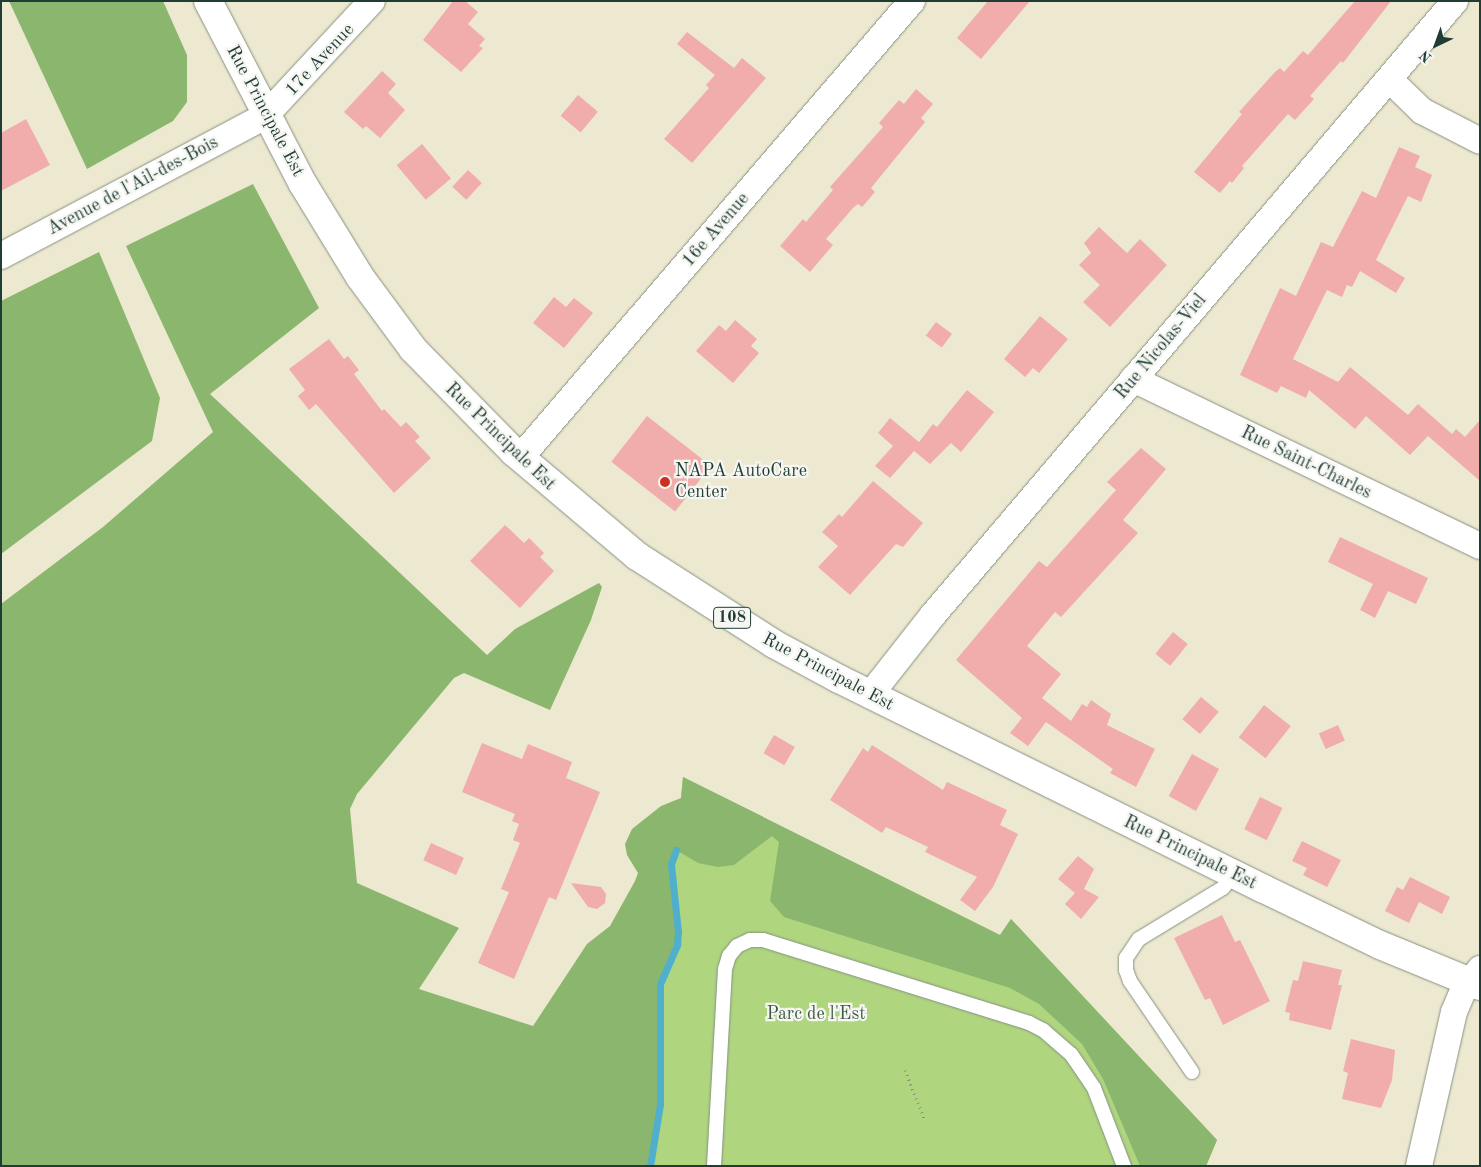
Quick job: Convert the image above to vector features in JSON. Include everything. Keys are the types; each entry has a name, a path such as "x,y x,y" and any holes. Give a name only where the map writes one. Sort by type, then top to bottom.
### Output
{"main road":[{"name":"Rue Principale Est","path":"208,1 265,116 329,226 384,312 445,385 520,458 585,515 653,566 774,644 870,695 1380,945 1476,979"}],"street":[{"name":"17e Avenue","path":"265,116 372,1"},
{"name":"16e Avenue","path":"520,458 912,1"},
{"name":"Rue Nicolas-Viel","path":"870,695 1132,379 1455,1"},
{"path":"1389,79 1422,111 1480,141"},
{"name":"Avenue de l'Ail-des-Bois","path":"1,256 265,116"},
{"name":"Rue Saint-Charles","path":"1132,379 1480,546"},
{"path":"1419,1166 1454,1012 1476,979"}],"lane":[{"path":"1192,1072 1130,981 1126,970 1126,958 1139,939 1223,888 1234,874"},
{"path":"714,1166 725,969 729,956 737,946 750,940 763,940 1029,1023 1043,1030 1071,1054 1094,1088 1124,1166"}],"path":[{"path":"905,1070 924,1118"}],"green space":[{"path":"9,1 163,1 187,55 187,102 173,121 87,169"},
{"path":"253,184 319,308 210,394 487,655 515,629 599,583 602,587 591,620 550,710 464,673 454,678 357,794 350,809 357,883 459,928 419,989 533,1026 587,944 610,926 635,881 638,873 627,855 625,844 632,829 661,806 681,798 683,777 1000,935 1011,919 1217,1140 1206,1166 1140,1166 1103,1079 1082,1044 1039,1004 1010,988 784,917 770,901 779,842 772,836 734,865 718,867 698,863 676,850 673,855 671,864 678,932 677,945 660,984 660,1104 650,1166 1,1166 1,604 103,527 213,432 126,246"},
{"path":"99,252 160,398 152,441 1,554 1,301"},
{"name":"Parc de l'Est","path":"683,777 1000,935 1011,919 1217,1140 1206,1166 650,1166 660,1104 660,984 677,945 671,864 676,850"}],"building":[{"path":"453,1 465,1 478,12 468,24 485,39 479,46 483,48 461,72 423,40"},
{"path":"988,1 1030,1 981,59 957,38"},
{"path":"1355,1 1391,1 1343,63 1341,61 1310,96 1314,99 1295,120 1288,114 1242,166 1244,168 1232,183 1230,181 1220,193 1194,172 1242,114 1239,112 1275,72 1280,68 1284,72 1303,51 1308,55"},
{"path":"687,32 734,68 742,58 766,78 692,163 664,139 709,88 706,85 715,75 677,44"},
{"path":"382,71 396,84 388,93 405,110 380,138 366,126 363,129 344,112"},
{"path":"916,89 933,104 921,118 925,122 871,188 875,192 862,207 858,204 853,208 826,239 833,245 810,272 780,246 803,219 806,222 833,190 830,187 883,127 879,123 899,100 904,104"},
{"path":"578,95 598,112 581,132 561,116"},
{"path":"26,119 50,165 1,191 1,133"},
{"path":"422,144 451,178 426,200 397,165"},
{"path":"1399,147 1420,156 1415,167 1432,175 1421,202 1408,196 1376,260 1405,278 1396,293 1360,271 1352,287 1347,285 1342,297 1327,290 1293,359 1338,382 1350,367 1408,415 1418,404 1452,434 1456,429 1465,437 1480,420 1480,481 1428,436 1410,455 1366,416 1355,429 1309,390 1306,398 1281,386 1277,393 1240,375 1280,288 1296,296 1321,242 1333,247 1362,191 1376,198"},
{"path":"468,170 482,183 466,200 452,187"},
{"path":"1099,227 1127,253 1140,239 1167,265 1110,327 1083,302 1100,285 1079,265 1091,253 1084,243"},
{"path":"554,297 566,307 574,298 593,313 564,348 533,323"},
{"path":"1040,316 1068,339 1039,373 1033,368 1025,377 1004,359"},
{"path":"735,320 757,339 751,346 759,353 733,383 696,351 719,325 726,331"},
{"path":"936,322 952,334 942,348 926,336"},
{"path":"329,339 344,359 348,356 359,370 354,374 382,411 384,409 401,427 406,422 420,437 415,441 431,458 394,493 316,404 309,410 298,396 305,390 289,369"},
{"path":"967,390 994,412 961,452 951,443 930,464 914,451 890,478 875,466 893,446 878,433 890,418 919,442 933,424 937,427"},
{"path":"647,416 711,466 675,512 611,462"},
{"path":"1141,448 1166,469 1123,520 1138,533 1061,617 1055,612 1027,646 1061,674 1042,698 1071,721 1082,704 1087,707 1091,700 1111,714 1107,725 1155,749 1136,787 1110,773 1113,769 1046,722 1028,746 1010,733 1022,718 956,660 1039,561 1047,567 1116,490 1107,482"},
{"path":"873,481 923,523 903,547 896,544 850,595 818,567 838,546 822,532 839,514 842,517"},
{"path":"505,525 524,543 529,538 544,553 540,557 554,571 520,608 470,561"},
{"path":"1340,537 1428,578 1416,604 1388,591 1375,618 1360,610 1373,584 1328,562"},
{"path":"1173,632 1188,644 1170,666 1155,654"},
{"path":"1201,697 1219,712 1200,734 1182,719"},
{"path":"1264,705 1291,726 1266,758 1239,737"},
{"path":"1338,725 1345,741 1326,749 1319,734"},
{"path":"774,735 795,747 784,765 764,753"},
{"path":"482,743 522,759 528,744 572,762 566,778 600,792 556,900 549,897 514,979 478,963 509,892 501,889 520,843 513,840 519,824 512,821 515,814 462,792"},
{"path":"872,745 943,790 947,782 1007,810 1000,825 1018,834 993,887 975,911 960,900 977,877 925,852 928,847 886,827 882,833 830,800 863,748 868,752"},
{"path":"1192,754 1219,769 1196,811 1169,796"},
{"path":"1260,797 1282,808 1267,840 1244,829"},
{"path":"1302,841 1341,860 1327,887 1303,875 1307,868 1292,861"},
{"path":"431,843 464,858 456,875 423,860"},
{"path":"1078,856 1094,869 1084,889 1099,897 1081,919 1065,904 1075,893 1058,879"},
{"path":"1410,877 1450,897 1442,914 1419,902 1409,923 1385,911 1397,887 1403,890"},
{"path":"571,883 601,887 606,894 605,903 597,909 588,907"},
{"path":"1222,915 1235,942 1240,940 1270,1001 1223,1025 1210,998 1205,1000 1174,938"},
{"path":"1303,961 1342,970 1338,985 1342,985 1331,1030 1289,1020 1290,1013 1285,1012 1293,980 1298,981"},
{"path":"1351,1039 1395,1050 1392,1080 1381,1108 1342,1099 1348,1073 1343,1071"}],"waterway":[{"path":"650,1166 660,1104 660,984 677,945 678,932 671,864 676,850"}],"place":[{"name":"NAPA AutoCare Center","path":"665,482"}]}
